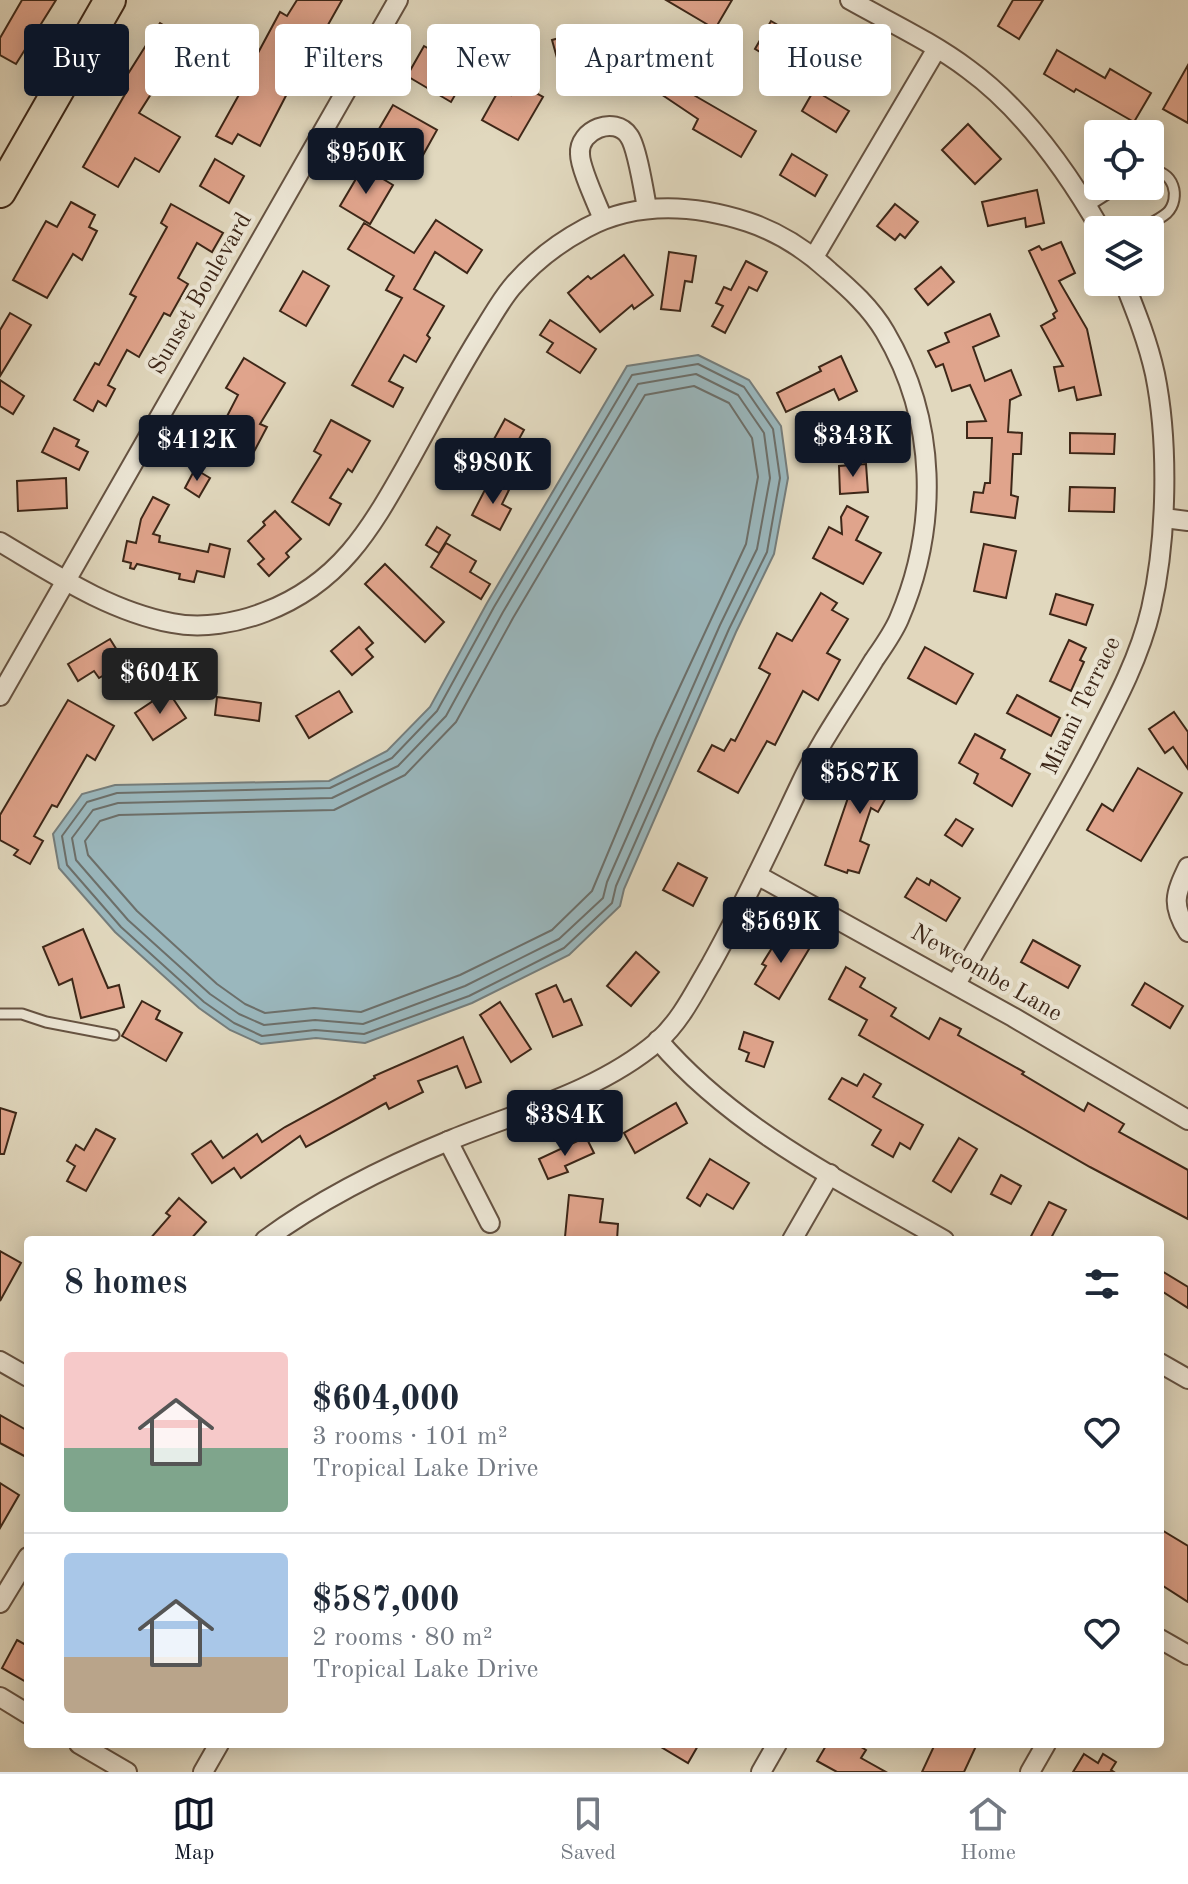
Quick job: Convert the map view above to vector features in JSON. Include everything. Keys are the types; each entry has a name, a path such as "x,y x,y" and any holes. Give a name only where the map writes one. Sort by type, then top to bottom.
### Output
{"main road":[{"path":"0,192 110,0"}],"street":[{"name":"Sunset Boulevard","path":"0,696 398,0"},
{"path":"850,0 967,68 1005,101 1068,176 1092,216"},
{"path":"814,257 936,50"},
{"path":"603,219 580,154 583,141 592,131 607,125 622,129 631,138 647,208"},
{"path":"0,542 106,602 177,625 219,624 253,617 284,605 315,587 347,558 370,530 471,350 510,289 543,255 603,219 647,208 701,211 750,223 780,236 814,257 855,294 883,328 896,353 922,427 929,474 925,525 916,566 898,621 809,767 757,875 686,1006 658,1040 619,1070 569,1094 395,1163 305,1210 270,1236"},
{"name":"Miami Terrace","path":"956,984 1065,798 1118,698 1151,610 1164,518 1161,432 1155,376 1129,296"},
{"path":"1164,518 1188,521"},
{"path":"1188,867 1175,900 1179,918 1188,932"},
{"name":"Newcombe Lane","path":"757,875 956,984 1188,1120"},
{"path":"658,1040 731,1109 793,1154 937,1236"},
{"path":"448,1141 490,1223"},
{"path":"794,1236 830,1174"},
{"path":"0,1361 24,1375"},
{"path":"1164,1365 1188,1379"},
{"path":"0,1603 24,1564"},
{"path":"1164,1641 1188,1655"},
{"path":"0,1697 24,1712"},
{"path":"86,1748 127,1772"},
{"path":"203,1772 217,1748"},
{"path":"761,1772 775,1748"},
{"path":"1030,1772 1044,1748"}],"lane":[{"path":"1162,216 1176,198 1173,184 1164,174"},
{"path":"1087,207 1098,200"},
{"path":"0,1014 22,1014 46,1022 114,1035"}],"water":[{"path":"698,355 749,380 781,426 788,478 774,554 736,632 624,889 620,906 569,955 472,1003 365,1043 316,1038 261,1044 230,1030 199,1008 115,932 59,868 53,834 82,794 115,785 329,781 387,751 430,707 487,603 627,366"}],"building":[{"path":"22,0 56,0 41,24 24,24 24,51 16,64 0,55 0,38"},
{"path":"297,0 342,0 328,24 275,24 275,96 286,96 260,146 238,134 232,144 216,136 238,96 259,96 259,51 280,12 287,16"},
{"path":"666,0 732,0 718,24 707,24"},
{"path":"1013,0 1043,0 1019,39 998,26"},
{"path":"424,46 427,48 427,88 411,78 411,69"},
{"path":"145,47 145,96 150,96 139,113 180,137 159,172 135,158 118,187 83,167 124,96 129,96 129,72"},
{"path":"1057,50 1105,78 1110,69 1151,93 1135,120 1130,120 1044,74"},
{"path":"1188,65 1188,123 1163,109"},
{"path":"441,96 454,96 451,102"},
{"path":"496,96 543,97 518,140 482,120"},
{"path":"664,96 695,96 756,131 741,157 693,129 698,119"},
{"path":"811,96 824,96 849,111 836,132 802,111"},
{"path":"393,105 437,130 423,155 379,129"},
{"path":"968,124 1001,159 975,184 942,150"},
{"path":"792,154 827,175 815,196 780,175"},
{"path":"215,159 244,176 229,203 200,186"},
{"path":"363,167 393,185 370,224 340,206"},
{"path":"1037,190 1044,223 1026,227 1025,218 988,226 982,202"},
{"path":"71,202 95,215 89,227 97,231 82,260 73,254 47,298 13,280 46,221 57,227"},
{"path":"171,204 223,233 212,252 197,243 178,278 188,284 170,316 164,313 139,357 127,350 108,385 115,389 106,406 98,401 93,411 74,400 95,363 99,365 136,297 130,294 167,227 161,223"},
{"path":"895,204 918,222 905,238 900,234 895,240 877,226"},
{"path":"436,220 482,250 467,273 435,252 414,289 444,306 416,362 404,355 389,381 403,388 393,407 352,385 402,298 386,290 394,276 348,249 364,223 414,253"},
{"path":"1061,242 1075,273 1059,281 1087,329 1101,395 1077,400 1074,387 1059,391 1054,367 1063,366 1041,326 1055,318 1053,314 1057,311 1029,251 1039,246 1042,250"},
{"path":"669,252 696,256 692,282 685,281 680,311 661,309"},
{"path":"624,255 653,295 634,309 632,305 600,332 568,293 588,276 591,279"},
{"path":"746,261 767,272 757,291 749,287 725,333 712,326 723,306 716,303 724,287 731,290"},
{"path":"941,267 954,282 928,305 915,289"},
{"path":"303,271 329,286 306,326 280,311"},
{"path":"10,313 31,325 0,376 0,330"},
{"path":"990,314 999,336 973,347 985,381 1011,370 1021,395 1010,400 1008,432 1022,433 1021,454 1013,454 1011,495 1018,497 1015,518 971,512 974,492 983,493 985,483 990,483 992,438 967,438 967,422 986,421 970,385 952,391 943,364 936,367 928,351 949,342 945,333"},
{"path":"550,320 596,349 580,373 547,352 553,343 540,335"},
{"path":"841,356 857,391 839,400 834,389 786,412 777,393 821,371 819,367"},
{"path":"244,358 285,383 260,424 267,427 248,463 200,437 210,419 222,426 238,395 226,388"},
{"path":"0,380 24,396 13,414 0,406"},
{"path":"505,419 524,430 507,461 488,450"},
{"path":"331,420 370,441 352,472 348,469 330,498 341,504 329,525 292,502 321,455 314,451"},
{"path":"54,428 79,440 76,446 88,452 79,470 42,452"},
{"path":"1070,433 1115,434 1114,454 1070,453"},
{"path":"895,437 896,454 852,458 852,440"},
{"path":"866,464 868,492 840,494 839,466"},
{"path":"195,469 210,478 199,497 185,488"},
{"path":"66,478 67,508 18,511 17,481"},
{"path":"490,480 509,490 502,504 511,509 500,530 472,515"},
{"path":"1070,487 1115,488 1114,512 1069,511"},
{"path":"153,497 169,505 153,534 160,536 159,542 208,552 210,544 230,549 224,577 197,571 194,582 179,579 180,574 137,564 134,569 130,568 131,563 123,561 127,541 136,543 141,519"},
{"path":"847,506 868,517 856,540 881,553 863,584 813,558 829,527 842,534 841,517"},
{"path":"275,511 301,539 286,553 289,557 269,576 258,564 264,559 248,541"},
{"path":"437,527 450,535 439,553 426,545"},
{"path":"446,543 476,561 470,572 490,584 481,599 431,567"},
{"path":"984,544 1016,551 1006,598 974,591"},
{"path":"385,564 444,622 425,642 365,584"},
{"path":"821,593 837,603 832,610 848,619 827,653 840,660 818,700 803,691 775,745 767,741 738,793 698,771 712,745 724,751 731,739 735,741 770,674 759,668 777,633 792,641"},
{"path":"1056,594 1093,605 1086,625 1050,614"},
{"path":"359,627 373,643 366,649 373,657 352,675 331,651"},
{"path":"110,639 125,663 99,678 94,671 78,681 68,664"},
{"path":"1069,640 1086,648 1080,660 1084,662 1071,691 1050,681"},
{"path":"925,647 973,674 956,704 908,678"},
{"path":"168,691 186,718 153,740 135,713"},
{"path":"339,691 352,712 309,738 296,716"},
{"path":"1017,695 1060,718 1051,736 1007,713"},
{"path":"217,697 261,703 259,721 215,715"},
{"path":"68,700 114,726 95,760 87,755 57,807 52,805 34,836 43,841 30,864 14,855 18,850 0,840 0,815"},
{"path":"1174,712 1188,732 1188,769 1173,747 1165,753 1149,729"},
{"path":"975,734 1005,750 1001,758 1030,774 1012,806 974,783 978,774 959,763"},
{"path":"870,757 900,773 878,812 871,808 860,841 869,845 859,873 848,870 847,873 825,865 850,792"},
{"path":"1138,768 1182,793 1141,861 1087,830 1102,804 1113,811"},
{"path":"956,819 973,829 962,846 945,835"},
{"path":"678,863 707,878 693,906 663,890"},
{"path":"917,878 929,885 931,880 960,898 946,921 905,897"},
{"path":"83,929 108,988 119,985 124,1007 81,1018 72,979 59,985 43,947"},
{"path":"782,932 809,949 779,999 755,984 766,966 762,964"},
{"path":"1033,940 1080,966 1068,988 1021,962"},
{"path":"636,952 659,972 631,1006 607,986"},
{"path":"846,967 865,978 860,987 896,1008 891,1016 929,1039 940,1018 961,1029 958,1035 1024,1072 1022,1074 1084,1111 1088,1103 1124,1124 1119,1132 1188,1170 1188,1219 1090,1167 859,1035 867,1020 829,999"},
{"path":"1145,983 1183,1006 1170,1028 1132,1005"},
{"path":"556,985 564,1002 571,999 582,1025 553,1037 536,994"},
{"path":"142,1001 160,1011 156,1019 182,1033 166,1061 122,1036"},
{"path":"500,1002 531,1049 511,1062 480,1015"},
{"path":"744,1032 773,1042 764,1067 746,1061 749,1053 739,1049"},
{"path":"463,1037 481,1082 466,1088 457,1066 418,1081 423,1092 389,1109 386,1103 306,1147 300,1136 241,1178 234,1168 212,1183 192,1154 211,1141 223,1158 257,1134 262,1142 374,1076"},
{"path":"864,1074 881,1084 873,1097 923,1125 910,1149 900,1143 893,1157 872,1145 881,1130 829,1099 842,1078 857,1086"},
{"path":"676,1103 687,1123 635,1153 624,1133"},
{"path":"0,1108 16,1113 4,1154 0,1154"},
{"path":"96,1129 115,1139 86,1191 67,1181 75,1166 67,1161 76,1145 84,1150"},
{"path":"586,1137 594,1153 565,1166 568,1172 548,1179 539,1159"},
{"path":"959,1138 977,1149 951,1192 933,1181"},
{"path":"710,1159 749,1183 733,1209 707,1194 700,1206 687,1198"},
{"path":"1001,1175 1021,1186 1011,1204 991,1194"},
{"path":"569,1195 603,1199 600,1222 618,1224 617,1236 565,1236"},
{"path":"179,1198 206,1222 194,1236 152,1236 170,1216 166,1213"},
{"path":"1049,1202 1066,1210 1052,1236 1031,1236"},
{"path":"0,1251 21,1263 0,1301"},
{"path":"1164,1272 1188,1287 1188,1308 1164,1293"},
{"path":"0,1415 24,1429 24,1456 0,1443"},
{"path":"0,1483 19,1495 0,1528"},
{"path":"1164,1531 1188,1546 1188,1602 1164,1587"},
{"path":"17,1640 24,1644 24,1681 2,1668"},
{"path":"663,1748 697,1748 688,1763"},
{"path":"825,1748 863,1748 866,1750 861,1758 886,1772 837,1772 817,1761"},
{"path":"933,1748 975,1748 964,1772 922,1772"},
{"path":"1084,1754 1098,1763 1103,1754 1116,1762 1111,1770 1114,1772 1073,1772"}]}
